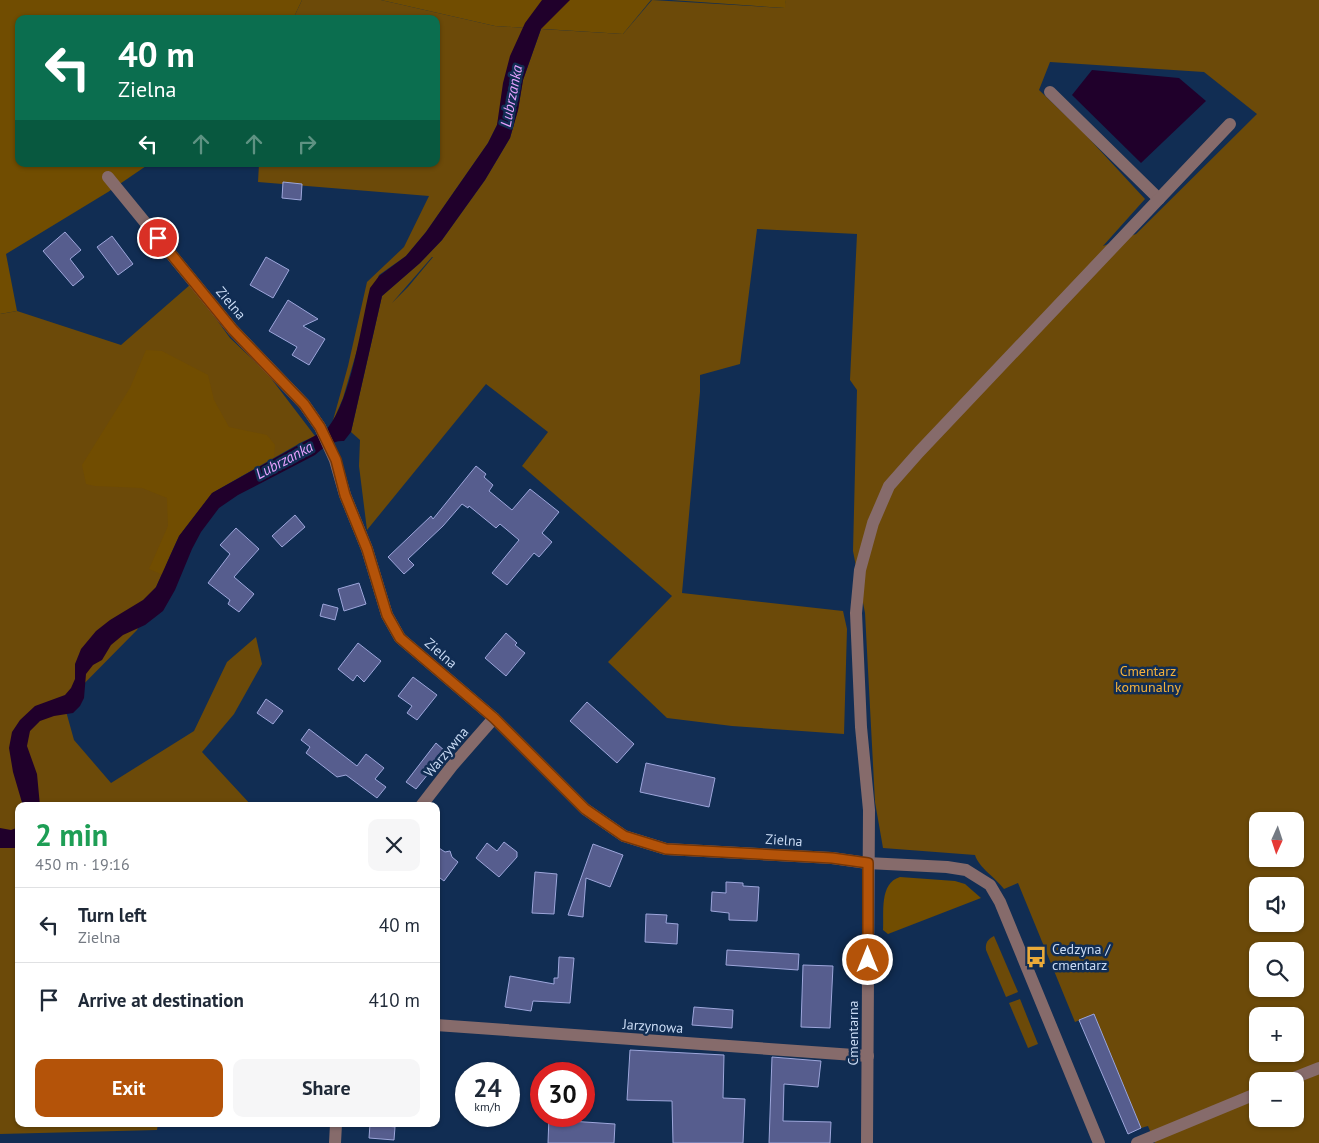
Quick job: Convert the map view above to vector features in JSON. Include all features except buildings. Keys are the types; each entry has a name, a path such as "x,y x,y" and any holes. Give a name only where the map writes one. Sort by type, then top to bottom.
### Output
{"street":[{"path":"1050,92 1159,198"},
{"name":"Cmentarna","path":"867,1143 869,810 861,727 856,613 860,570 873,523 890,486 919,452 1230,124"},
{"name":"Zielna","path":"108,177 233,330 304,404 320,427 336,460 345,495 367,549 387,615 400,638 494,718 585,809 624,836 666,849 832,858 868,863 947,867 966,870 990,885 1000,902 1099,1143"},
{"name":"Warzywna","path":"424,802 452,766 494,718"},
{"name":"Jarzynowa","path":"440,1025 868,1056"},
{"path":"1304,1074 1319,1068"},
{"path":"1138,1143 1249,1097"},
{"path":"335,1143 336,1127"}],"green space":[{"path":"302,0 381,0 495,26 528,28 497,125 488,143 426,232 406,256 379,275 343,398 332,424 348,366 367,282 404,247 429,196 258,182 259,167 440,167 440,15 295,15"},
{"name":"Cmentarz komunalny","path":"652,0 784,8 786,0 1319,0 1319,1143 1155,1143 1148,1126 1141,1128 1094,1014 1075,1022 1018,883 1004,889 984,869 975,855 883,848 875,802 865,613 853,551 857,390 850,380 857,234 757,229 740,364 700,375 682,593 843,611 847,629 844,734 732,726 667,718 608,662 672,596 522,466 548,432 486,384 367,530 359,466 360,440 351,432 382,296 420,263 442,240 485,180 510,138 518,110 523,80 541,29 623,34","holes":["1050,62 1204,72 1257,114 1136,234 1103,246 1145,199 1083,132 1039,90","432,257 408,287 392,303"]},
{"path":"191,284 230,338 267,373 315,436 212,493 179,536 137,630 64,704 74,740 111,783 194,731 227,662 256,637 262,664 234,714 202,752 248,802 15,802 15,1127 158,1127 157,1130 0,1134 0,314 17,311 121,345"},
{"path":"994,936 1018,992 1006,997 986,950 987,942"},
{"path":"1020,999 1038,1044 1028,1048 1009,1003"}],"shaded area":[{"path":"0,0 302,0 295,15 15,15 15,167 145,167 108,192 6,254 17,311 0,314"},
{"path":"381,0 651,0 623,34 495,26"},
{"path":"671,0 786,0 785,8"},
{"path":"146,350 162,351 208,375 214,400 229,427 267,435 275,445 274,457 212,493 179,536 169,556 163,575 149,569 168,526 167,498 142,488 86,484 82,465 130,388"},
{"path":"900,877 955,881 965,884 981,898 888,934 883,930 884,899 889,885 893,880"}],"water":[{"name":"Lubrzanka","path":"542,0 570,0 541,29 523,80 518,110 510,138 485,180 442,240 420,263 382,296 351,432 344,441 328,445 315,455 238,495 219,508 201,532 175,590 163,611 145,625 123,635 111,645 102,660 93,665 86,674 84,698 80,706 73,713 54,716 40,721 30,731 27,746 37,774 40,802 22,802 13,772 9,748 12,732 20,720 35,706 65,695 71,688 75,679 75,664 81,649 96,631 143,600 156,587 179,536 212,493 327,429 336,416 349,381 370,288 379,276 406,256 426,232 488,143 497,125 503,83 510,56 525,23"},
{"path":"1092,70 1179,78 1206,101 1141,163 1072,95"},
{"path":"0,828 11,830 15,828 15,848 0,848"}],"place":[{"name":"Cedzyna / cmentarz","path":"1036,957"}],"route":[{"path":"158,238 233,330 304,404 320,427 336,460 345,495 367,549 387,615 400,638 494,718 585,809 624,836 666,849 832,858 868,863 868,960"}]}
